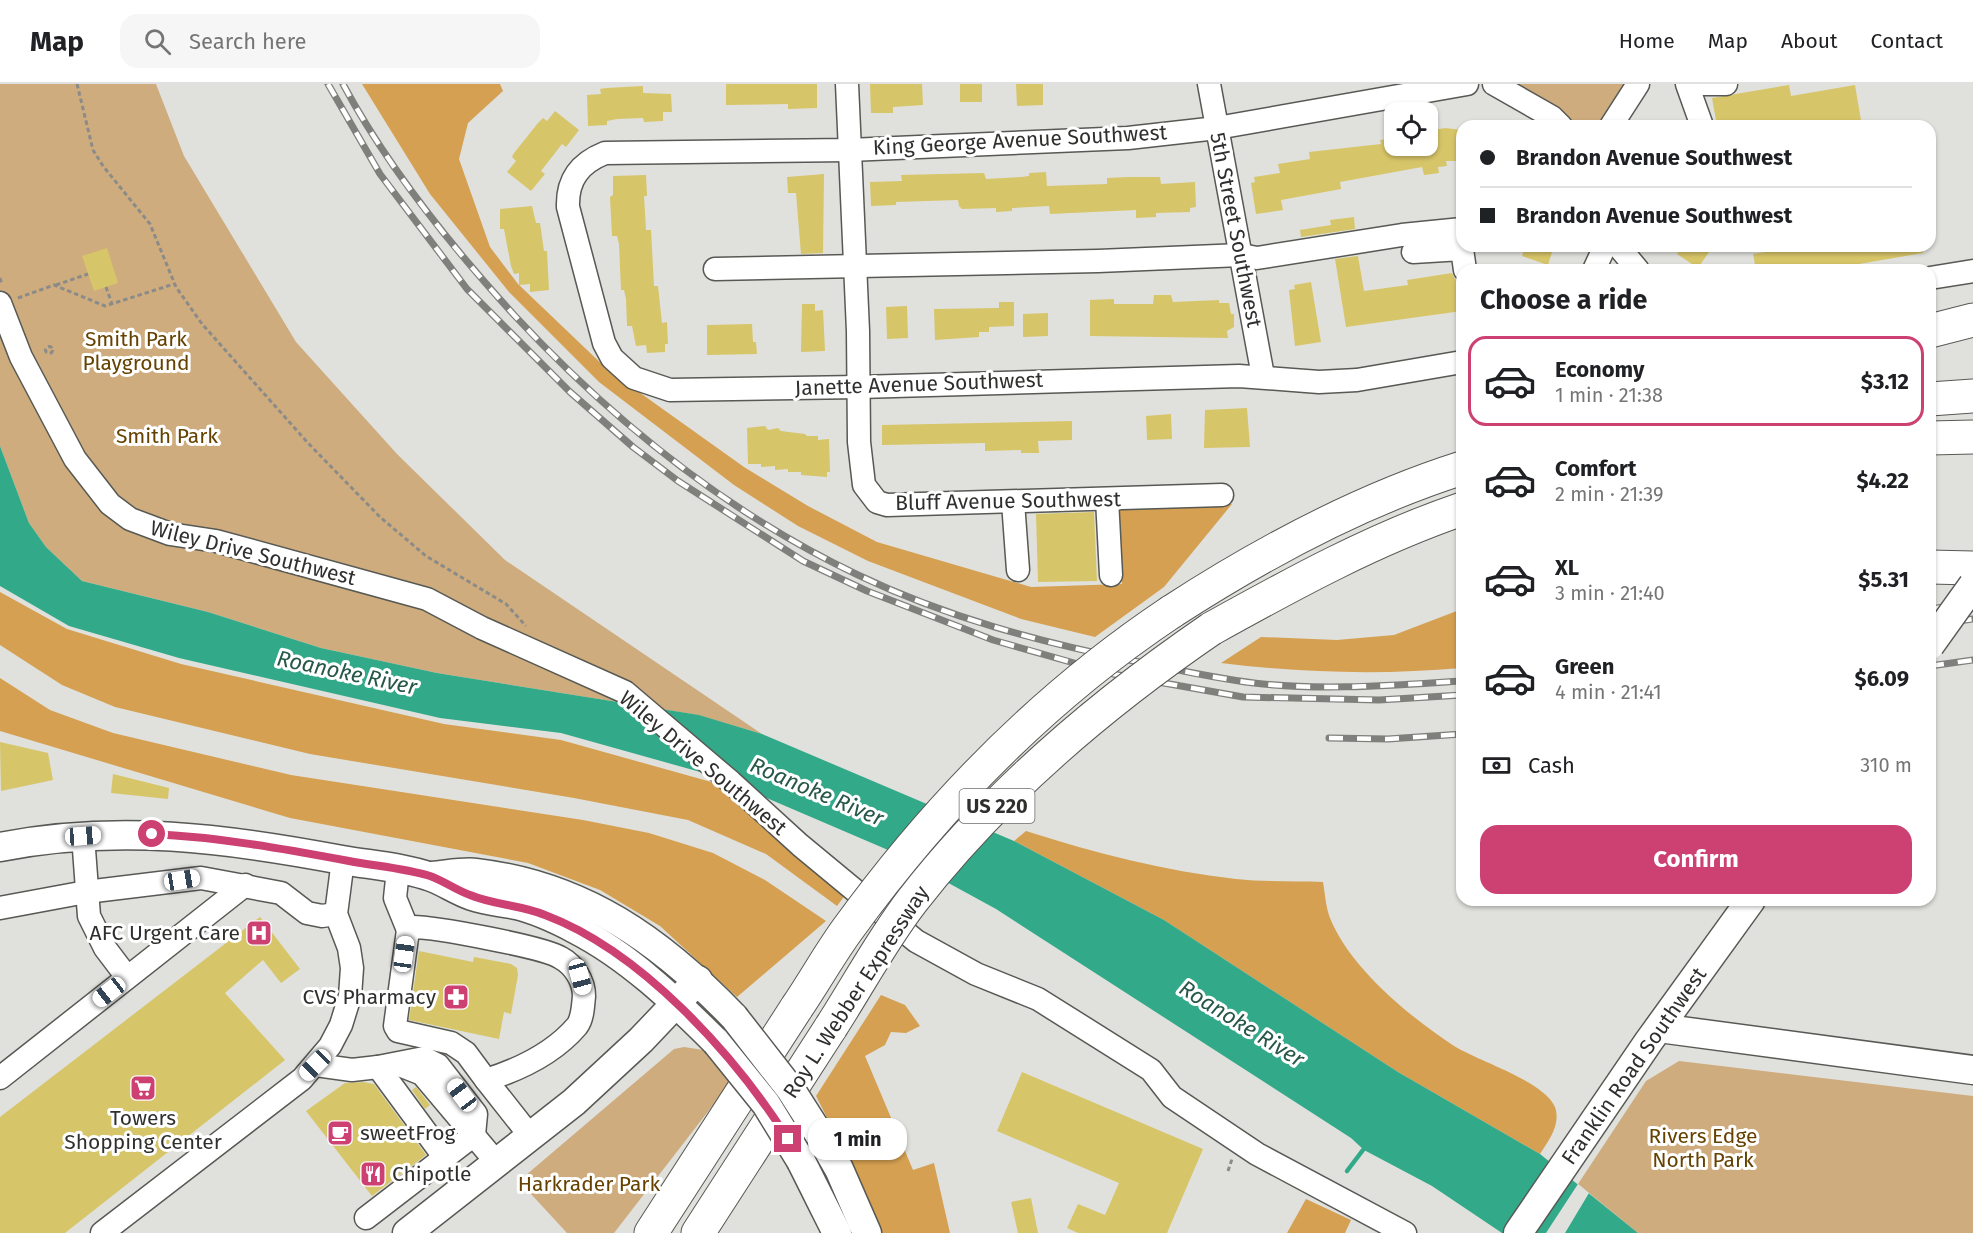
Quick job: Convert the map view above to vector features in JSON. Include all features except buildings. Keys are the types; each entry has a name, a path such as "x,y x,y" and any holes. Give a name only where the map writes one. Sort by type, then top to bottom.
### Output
{"highway":[{"path":"1936,329 1973,320"},
{"path":"1936,399 1973,396"},
{"path":"1936,438 1973,436"},
{"name":"Roy L. Webber Expressway","path":"651,1233 845,933 882,883 954,796 1027,724 1117,648 1227,576 1334,519 1456,469"},
{"name":"Roy L. Webber Expressway","path":"698,1233 911,903 968,836 1007,796 1100,710 1151,670 1211,629 1281,590 1390,537 1456,511"},
{"path":"1281,590 1456,529"},
{"path":"1936,567 1973,568"}],"main road":[{"path":"1936,637 1973,585"},
{"path":"0,848 83,836 133,833 189,836 260,844 430,876 472,896 527,909 575,929 601,944 676,1003 716,1041 766,1104 801,1161 837,1233"},
{"path":"430,876 475,872 560,892 586,902 635,929 698,980 734,1017 791,1090 839,1169 867,1233"},
{"name":"Franklin Road Southwest","path":"1518,1233 1659,1028 1747,906"},
{"path":"414,1231 531,1137 608,1071 698,980"},
{"path":"1659,1028 1973,1070"}],"street":[{"path":"848,84 859,387"},
{"name":"5th Street Southwest","path":"1209,84 1263,376"},
{"name":"King George Avenue Southwest","path":"605,153 849,150 901,146 1076,142 1217,128 1467,84"},
{"path":"1494,84 1555,120"},
{"path":"1615,120 1638,84"},
{"path":"1688,84 1700,120"},
{"path":"1696,84 1726,84"},
{"name":"Janette Avenue Southwest","path":"605,153 592,158 573,178 568,193 568,207 604,343 612,358 623,369 648,384 670,390 1263,376 1319,382 1357,380 1456,363"},
{"path":"715,269 1241,255 1257,258 1402,235 1456,230"},
{"path":"1413,252 1456,249"},
{"path":"1623,252 1633,264"},
{"path":"1936,277 1973,271"},
{"name":"Wiley Drive Southwest","path":"3,303 21,357 75,459 110,504 130,519 161,532 216,541 427,599 482,628 624,692 916,941 976,974 1038,999 1151,1070 1172,1097 1257,1154 1406,1233"},
{"name":"Bluff Avenue Southwest","path":"859,387 859,442 864,485 877,502 887,506 1222,495"},
{"path":"1107,499 1111,575"},
{"path":"1013,502 1018,570"},
{"path":"83,836 86,892 95,933 127,977"},
{"path":"102,1233 302,1079 315,1065 341,1025 350,996 352,968 349,948 336,914 343,860"},
{"path":"398,870 395,898 408,930 395,1026 404,1033 451,1043 466,1053 531,1137"},
{"path":"0,908 86,892 201,878 281,893 307,913 322,916 336,914"},
{"path":"0,1078 245,885"},
{"path":"408,930 420,927 549,952 563,959 580,977 584,991 583,1011 578,1025 549,1050 516,1071 486,1080"},
{"path":"315,1065 352,1070 392,1064 416,1080 497,1163"},
{"path":"392,1064 445,1158"},
{"path":"366,1218 445,1158 471,1134"}],"path":[{"path":"77,84 93,150 103,166 150,224 174,284 229,355 380,517 426,556 506,604 529,630 537,651"},
{"path":"0,278 3,303 88,273"},
{"path":"54,285 105,306 174,284"},
{"path":"106,287 112,304"}],"green space":[{"name":"Smith Park","path":"0,84 156,84 184,156 296,342 397,454 505,560 762,734 698,715 437,673 321,648 208,612 82,581 46,547 29,523 0,446"},
{"path":"1516,84 1628,84 1604,120 1568,120 1555,108"},
{"name":"Harkrader Park","path":"684,1047 710,1051 734,1078 614,1233 567,1233 519,1181 674,1049"},
{"name":"Rivers Edge North Park","path":"1679,1061 1973,1096 1973,1233 1638,1233 1578,1184 1646,1081"}],"shaded area":[{"path":"362,84 500,84 503,91 468,123 459,159 490,247 518,284 608,370 744,467 808,506 877,542 1031,587 1122,584 1118,510 1232,504 1164,587 1095,637 1021,619 868,561 798,526 734,485 599,382 509,292 430,194"},
{"path":"0,592 67,629 181,664 444,724 561,740 715,783 846,894 837,906 766,854 688,820 574,798 310,754 115,707 62,685 0,645"},
{"path":"1456,611 1456,668 1402,672 1342,672 1221,663 1261,637 1337,640 1394,635"},
{"path":"0,678 50,710 113,733 291,775 583,820 649,833 713,853 765,880 826,921 737,997 660,926 600,890 528,863 290,818 0,731"},
{"path":"1026,831 1104,854 1209,876 1247,880 1323,882 1330,918 1339,937 1366,973 1419,1021 1454,1046 1525,1080 1538,1089 1555,1107 1556,1120 1550,1138 1540,1154 1398,1072 1164,920 1014,841"},
{"path":"881,995 905,1005 920,1026 906,1033 891,1032 885,1045 865,1056 913,1170 934,1163 950,1233 882,1233 863,1189 816,1096"},
{"path":"1306,1199 1351,1220 1345,1233 1287,1233"}],"water":[{"name":"Roanoke River","path":"0,446 29,523 46,547 82,581 208,612 321,648 437,673 699,715 762,734 1014,841 1164,920 1398,1072 1540,1154 1638,1233 1502,1233 1432,1186 1364,1150 1351,1138 996,909 888,850 718,777 561,733 440,718 179,658 69,626 0,586"}],"pier":[{"path":"1578,1184 1589,1193 1565,1233 1546,1233"}],"waterway":[{"path":"1347,1171 1366,1146"}],"railway":[{"path":"328,84 380,174 467,289 570,392 633,447 678,481 803,561 867,591 993,640 1113,674 1243,697 1379,700 1456,695"},
{"path":"343,84 400,176 444,234 515,316 553,355 632,428 674,462 763,523 810,550 891,590 959,616 1028,637 1098,654 1224,679 1306,687 1456,681"},
{"path":"1936,608 1973,603"},
{"path":"1936,624 1973,619"},
{"path":"1936,665 1973,660"},
{"path":"1329,738 1388,739 1456,734"}],"place":[{"name":"AFC Urgent Care","path":"259,933"},
{"name":"CVS Pharmacy","path":"456,997"},
{"name":"Towers Shopping Center","path":"143,1088"},
{"name":"sweetFrog","path":"340,1133"},
{"name":"Chipotle","path":"373,1174"}],"route":[{"path":"152,834 260,844 430,876 472,896 546,915 601,944 698,1023 728,1055 766,1104 788,1139"}],"park label":[{"name":"Smith Park Playground","path":"136,351"}]}
